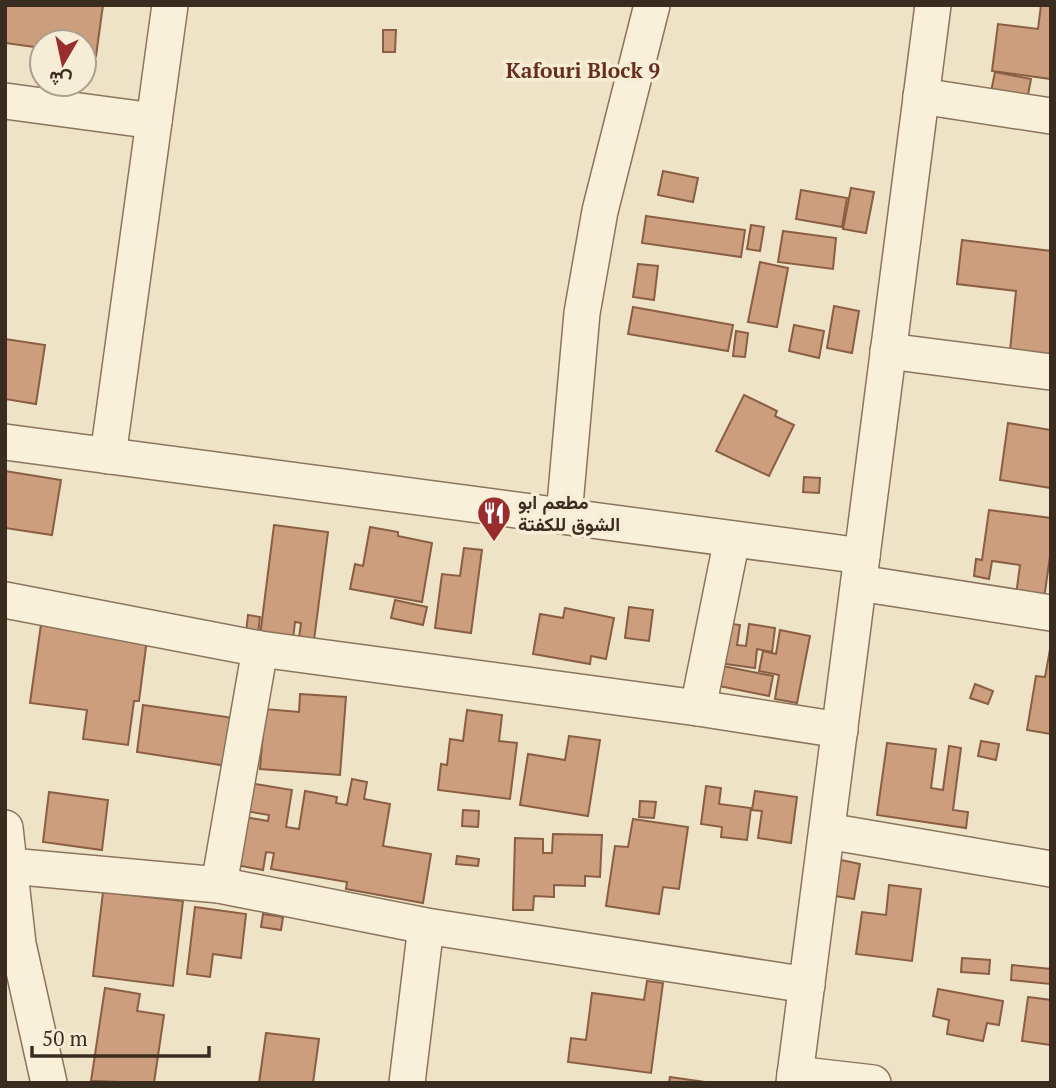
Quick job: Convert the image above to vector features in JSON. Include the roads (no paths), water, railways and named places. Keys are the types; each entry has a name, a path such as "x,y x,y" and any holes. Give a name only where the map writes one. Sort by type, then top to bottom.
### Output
{"street":[{"path":"108,456 170,5"},
{"path":"564,516 582,313 600,211 652,5"},
{"path":"873,1083 795,1079 933,5"},
{"path":"921,96 1051,116"},
{"path":"5,101 154,121"},
{"path":"888,351 1051,372"},
{"path":"5,442 732,539 1051,613"},
{"path":"698,708 732,539"},
{"path":"5,600 260,649 698,708 840,730"},
{"path":"219,885 260,649"},
{"path":"5,828 9,866 11,957 48,1083"},
{"path":"827,831 1051,869"},
{"path":"9,866 219,885 426,926 807,985"},
{"path":"407,1083 426,926"}],"place":[{"name":"مطعم ابو الشوق للكفتة","path":"494,543"}],"district":[{"name":"Kafouri Block 9","path":"583,71"}]}
